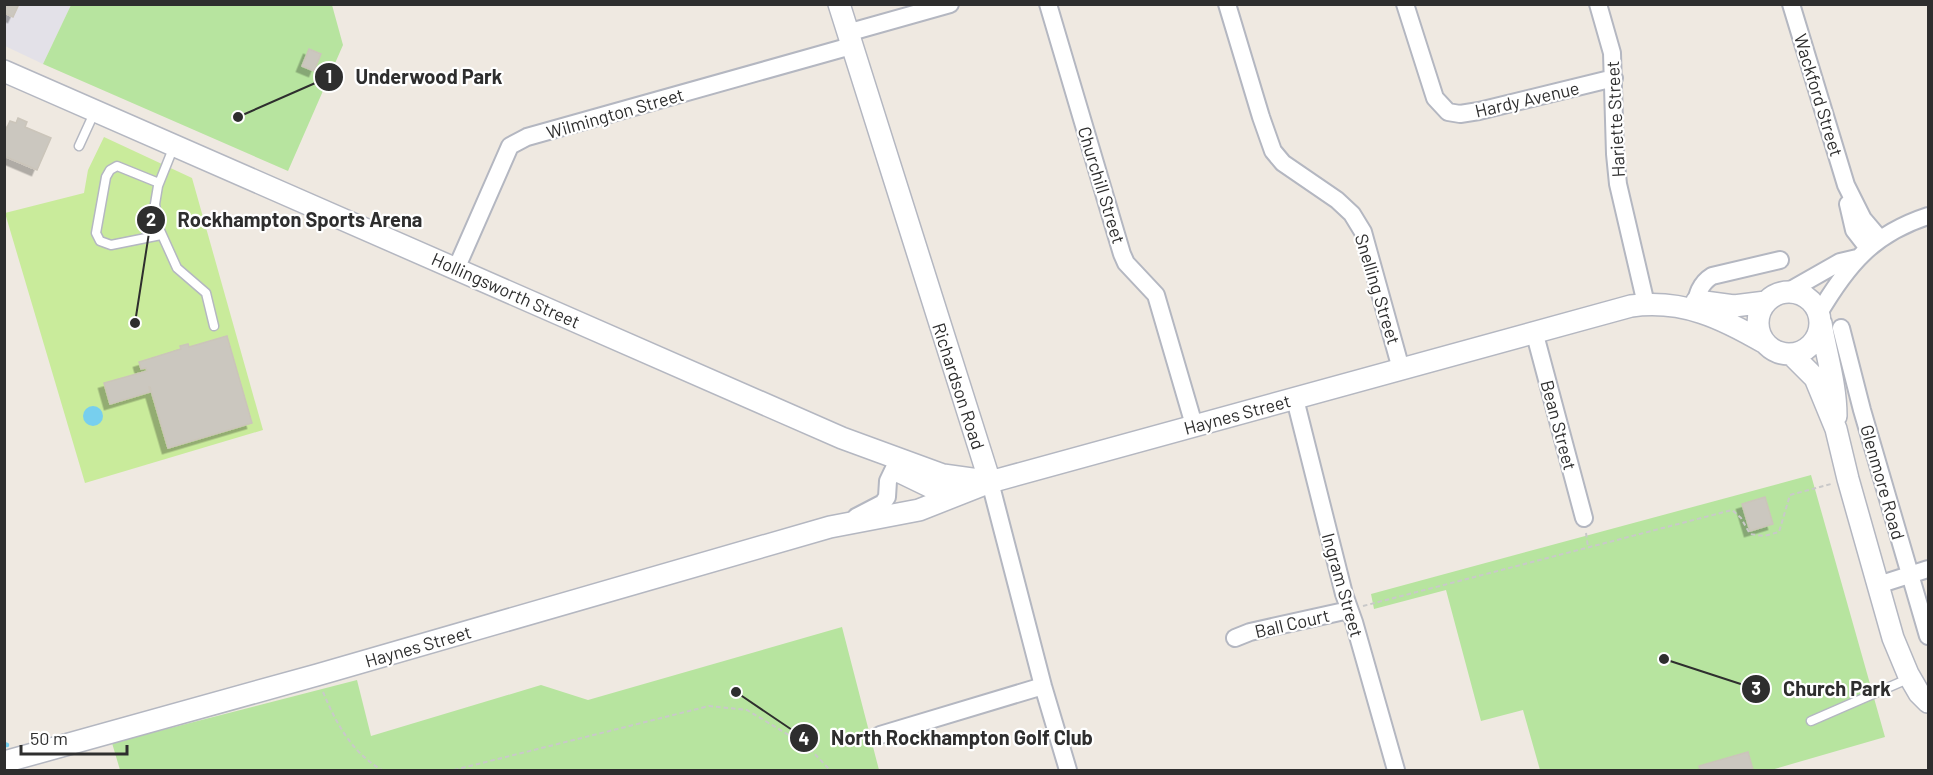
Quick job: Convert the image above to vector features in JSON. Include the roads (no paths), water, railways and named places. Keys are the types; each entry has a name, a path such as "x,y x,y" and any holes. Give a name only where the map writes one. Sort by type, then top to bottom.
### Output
{"street":[{"name":"Richardson Road","path":"839,4 990,482 1042,686 1068,771"},
{"name":"Wilmington Street","path":"456,268 510,146 527,138 849,40 950,4"},
{"name":"Churchill Street","path":"1048,4 1122,254 1126,262 1156,295 1194,425"},
{"name":"Snelling Street","path":"1227,4 1261,117 1274,151 1283,163 1337,200 1352,214 1363,232 1401,369"},
{"name":"Hardy Avenue","path":"1405,4 1435,98 1448,112 1460,114 1479,111 1614,78"},
{"name":"Hariette Street","path":"1598,4 1612,53 1618,184 1646,304"},
{"name":"Wackford Street","path":"1791,4 1846,185 1863,219 1868,248"},
{"name":"Hollingsworth Street","path":"4,71 842,438 896,464 933,488 959,493"},
{"path":"1790,291 1868,248 1891,231 1929,216"},
{"path":"1695,306 1765,343 1772,349 1791,354 1800,352 1809,347 1827,321 1868,248"},
{"path":"1695,306 1699,288 1705,280 1712,276 1780,260"},
{"path":"1765,343 1758,327 1758,318 1766,302 1780,292 1790,291 1808,297 1827,321"},
{"path":"1695,306 1734,306 1766,302"},
{"name":"Haynes Street","path":"4,762 317,675 830,527 919,510 990,482 1534,331 1631,306 1646,304 1695,306"},
{"name":"Glenmore Road","path":"1827,321 1827,357 1836,391 1836,429"},
{"name":"Glenmore Road","path":"1827,321 1862,410 1909,575 1929,636"},
{"name":"Bean Street","path":"1534,331 1584,518"},
{"name":"Glenmore Road","path":"1791,354 1815,378 1836,429 1893,638 1910,678 1919,693 1929,702"},
{"path":"1836,391 1862,410"},
{"name":"Ingram Street","path":"1295,399 1349,610 1396,771"},
{"name":"Haynes Street","path":"830,527 872,510 883,503 887,496 888,481 896,464"},
{"name":"Hollingsworth Street","path":"896,464 990,482"},
{"path":"1878,585 1929,569"},
{"name":"Ball Court","path":"1235,638 1250,632 1349,610"},
{"path":"880,735 1042,686"}],"lane":[{"path":"79,146 95,111"},
{"path":"174,145 159,183 155,204 158,226 177,268 206,293 214,326"},
{"path":"159,183 117,166 110,170 106,177 96,233 100,240 111,245 161,235"},
{"path":"1811,721 1910,678"}],"water":[{"path":"93,406 100,409 103,416 100,423 93,426 86,423 83,416 86,409"}],"place":[{"name":"Underwood Park","path":"238,117"},
{"name":"Rockhampton Sports Arena","path":"135,323"},
{"name":"Church Park","path":"1664,659"},
{"name":"North Rockhampton Golf Club","path":"736,692"}]}
